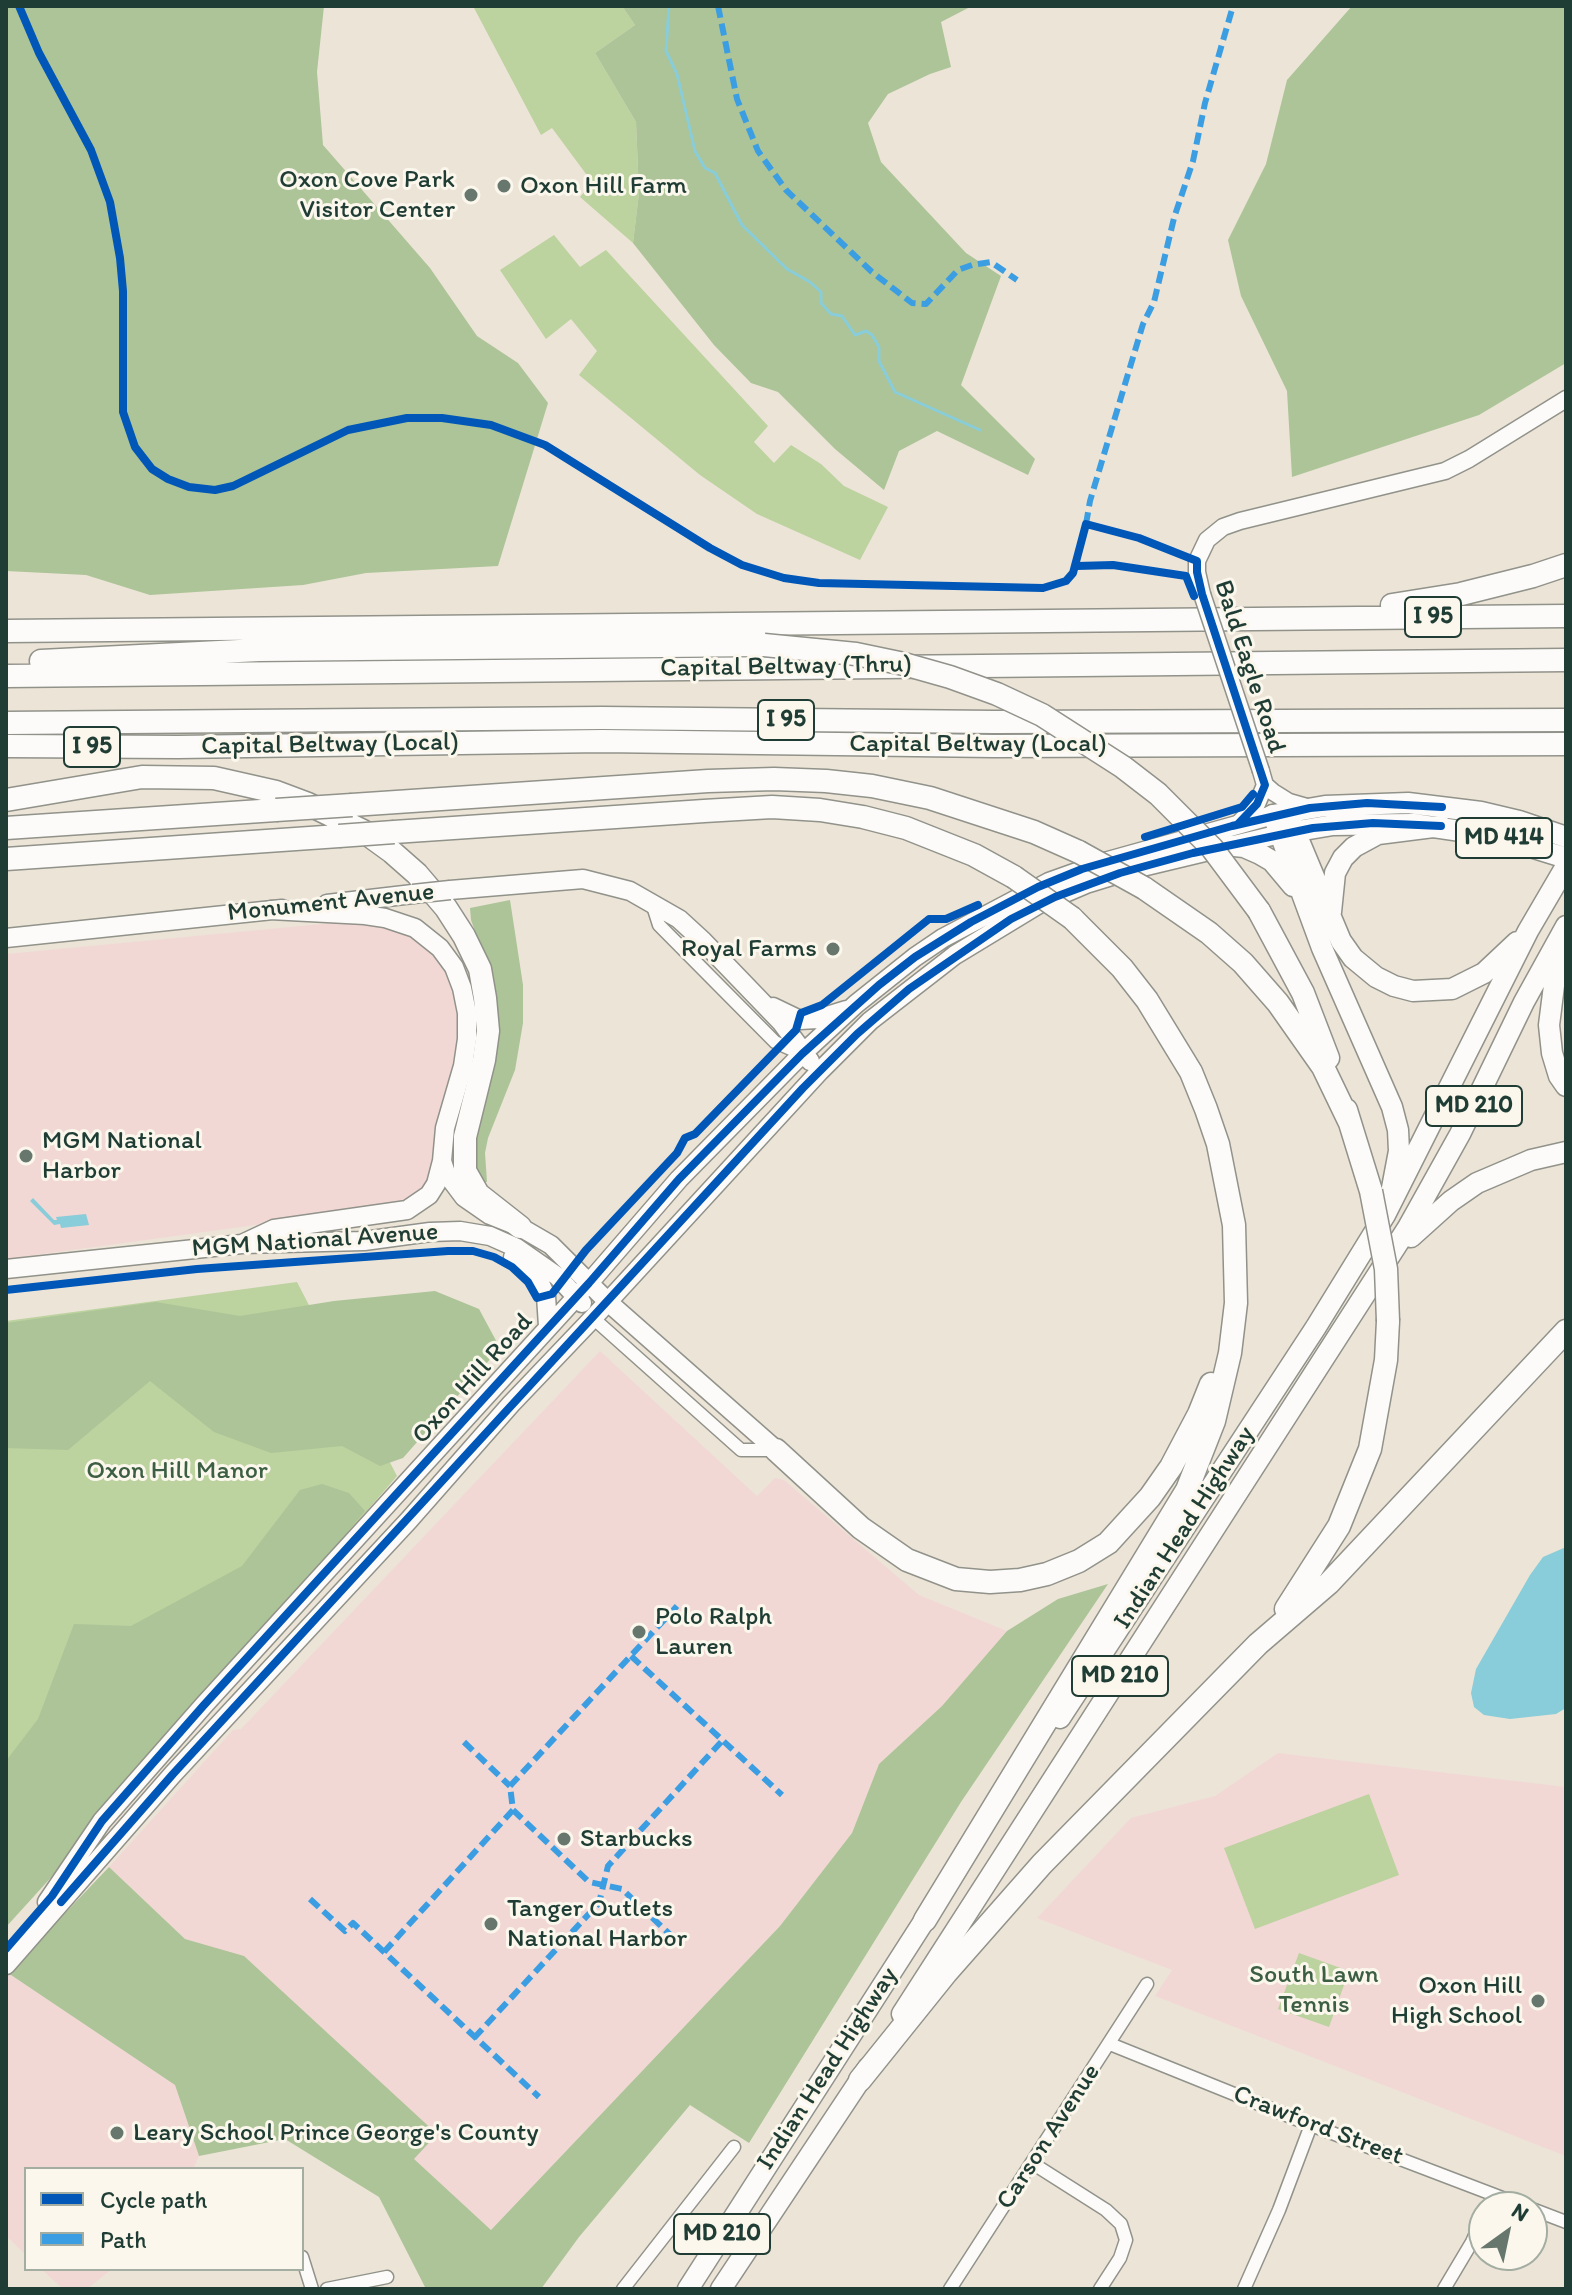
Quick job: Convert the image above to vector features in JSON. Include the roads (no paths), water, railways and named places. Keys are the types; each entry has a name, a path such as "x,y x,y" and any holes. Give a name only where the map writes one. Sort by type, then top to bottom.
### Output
{"highway":[{"path":"1299,617 1461,594 1566,565"},
{"name":"I 95","path":"6,631 1566,616"},
{"path":"6,662 259,650 764,645 856,654 950,677 997,694 1042,715 1113,759 1158,794 1212,848 1259,911 1303,993 1323,1041 1371,1191 1386,1269 1386,1360 1370,1449 1339,1526 1290,1605 1258,1644"},
{"name":"Capital Beltway (Thru)","path":"6,676 1566,660"},
{"name":"Capital Beltway (Thru)","path":"6,723 602,718 994,722 1566,720"},
{"name":"Capital Beltway (Local)","path":"6,746 178,747 602,741 994,746 1566,744"},
{"path":"6,762 178,747"},
{"path":"6,800 142,777 214,778 276,792 308,804 363,831 392,852 417,874 446,908 480,969 488,1031 465,1137 465,1171 478,1194 520,1227"},
{"path":"6,828 708,781 826,781 872,786 930,798 1008,822 1079,852 1144,888 1209,933 1243,963 1278,1003 1323,1067 1350,1123"},
{"path":"6,859 758,808 820,810 906,828 963,850 1014,877 1072,918 1122,968 1170,1035 1201,1097 1218,1144 1235,1238 1236,1303 1230,1353 1214,1421 1187,1490 925,1920"},
{"path":"776,1450 886,1548 931,1571 956,1579 990,1582 1047,1574 1079,1561 1108,1543 1150,1497 1171,1467 1199,1414 1218,1365 1236,1303"},
{"path":"860,2080 946,1973 1042,1864 1258,1644 1329,1583 1566,1331"}],"main road":[{"name":"Oxon Hill Road","path":"6,1965 173,1774 820,1071 870,1021 968,946 1018,915 1101,879 1225,845 1293,821 1367,803 1442,807 1519,821 1566,837"},
{"name":"Oxon Hill Road","path":"6,1949 52,1896 102,1821 679,1179 802,1054 856,1004 943,938 1038,887 1082,869 1238,824 1293,821"},
{"name":"MD 414","path":"1293,821 1441,826 1515,840 1566,858"},
{"path":"1293,821 1305,907"},
{"path":"1293,821 1334,928 1353,958 1376,977 1394,986 1413,991 1452,989 1484,973 1528,931"},
{"path":"1334,928 1330,904 1333,880 1338,865 1348,852 1366,838 1378,834 1441,826"},
{"path":"1225,845 1244,847 1272,861 1293,885 1392,1107 1399,1151 1385,1215"},
{"name":"Indian Head Highway","path":"688,2289 925,1920 1308,1339 1385,1215 1528,931 1566,866"},
{"name":"Monument Avenue","path":"6,938 450,890 583,879 616,886 679,919 761,999 787,1029 802,1054 820,1071"},
{"path":"242,1244 274,1229 407,1210 429,1195 436,1184 442,1161 445,1128 463,1066 467,1039 464,1001 454,967 430,938 406,924 365,915 270,910"},
{"path":"1564,930 1551,989 1549,1025 1552,1053 1559,1076 1566,1086"},
{"name":"Indian Head Highway","path":"721,2289 860,2080 1379,1272 1434,1183 1524,1002 1564,930"},
{"path":"761,999 800,1020 835,1014 856,1004"},
{"path":"1379,1272 1427,1221 1477,1183 1531,1160 1566,1152"},
{"name":"MGM National Avenue","path":"442,1161 446,1173 464,1197 490,1215 520,1227 551,1245 582,1289 593,1318"},
{"path":"460,1231 505,1251 532,1272 546,1296 548,1326"},
{"name":"MGM National Avenue","path":"6,1269 242,1244 364,1241 460,1231 490,1236 517,1248 608,1302 776,1450"}],"street":[{"name":"Bald Eagle Road","path":"1293,821 1282,799 1263,778 1202,594 1197,561 1207,540 1223,527 1240,521 1445,471 1566,399"},
{"name":"Bald Eagle Road","path":"1238,824 1257,804 1263,778"},
{"name":"Monument Avenue","path":"652,903 659,925 775,1042 802,1054"},
{"path":"593,1318 741,1450 776,1450"},
{"name":"Carson Avenue","path":"950,2289 1147,1984"},
{"name":"Crawford Street","path":"1110,2044 1468,2191"},
{"path":"1244,2289 1275,2221 1311,2125"},
{"path":"623,2289 734,2147"},
{"path":"1032,2163 1106,2210 1121,2224 1126,2240 1120,2258 1100,2289"},
{"path":"1444,2289 1468,2249"},
{"path":"304,2263 312,2289"},
{"path":"327,2289 387,2277"}],"water":[{"path":"33,1198 54,1220 57,1220 56,1217 86,1214 89,1225 61,1228 60,1224 54,1225 30,1201"},
{"path":"1566,1547 1566,1708 1556,1714 1510,1719 1484,1715 1474,1707 1471,1693 1476,1669 1543,1557"}],"waterway":[{"path":"669,6 666,51 677,74 695,151 705,168 715,173 742,225 787,269 821,292 821,303 831,314 842,316 855,335 866,331 872,335 879,347 879,361 895,392 980,430"}],"place":[{"name":"Oxon Hill Farm","path":"504,186"},
{"name":"Oxon Cove Park Visitor Center","path":"471,195"},
{"name":"Royal Farms","path":"833,949"},
{"name":"MGM National Harbor","path":"26,1156"},
{"name":"Polo Ralph Lauren","path":"639,1632"},
{"name":"Starbucks","path":"564,1839"},
{"name":"Tanger Outlets National Harbor","path":"491,1924"},
{"name":"Oxon Hill High School","path":"1538,2001"},
{"name":"Leary School Prince George's County","path":"117,2133"}],"park label":[{"name":"Oxon Hill Manor","path":"177,1471"},
{"name":"South Lawn Tennis","path":"1314,1990"}]}
